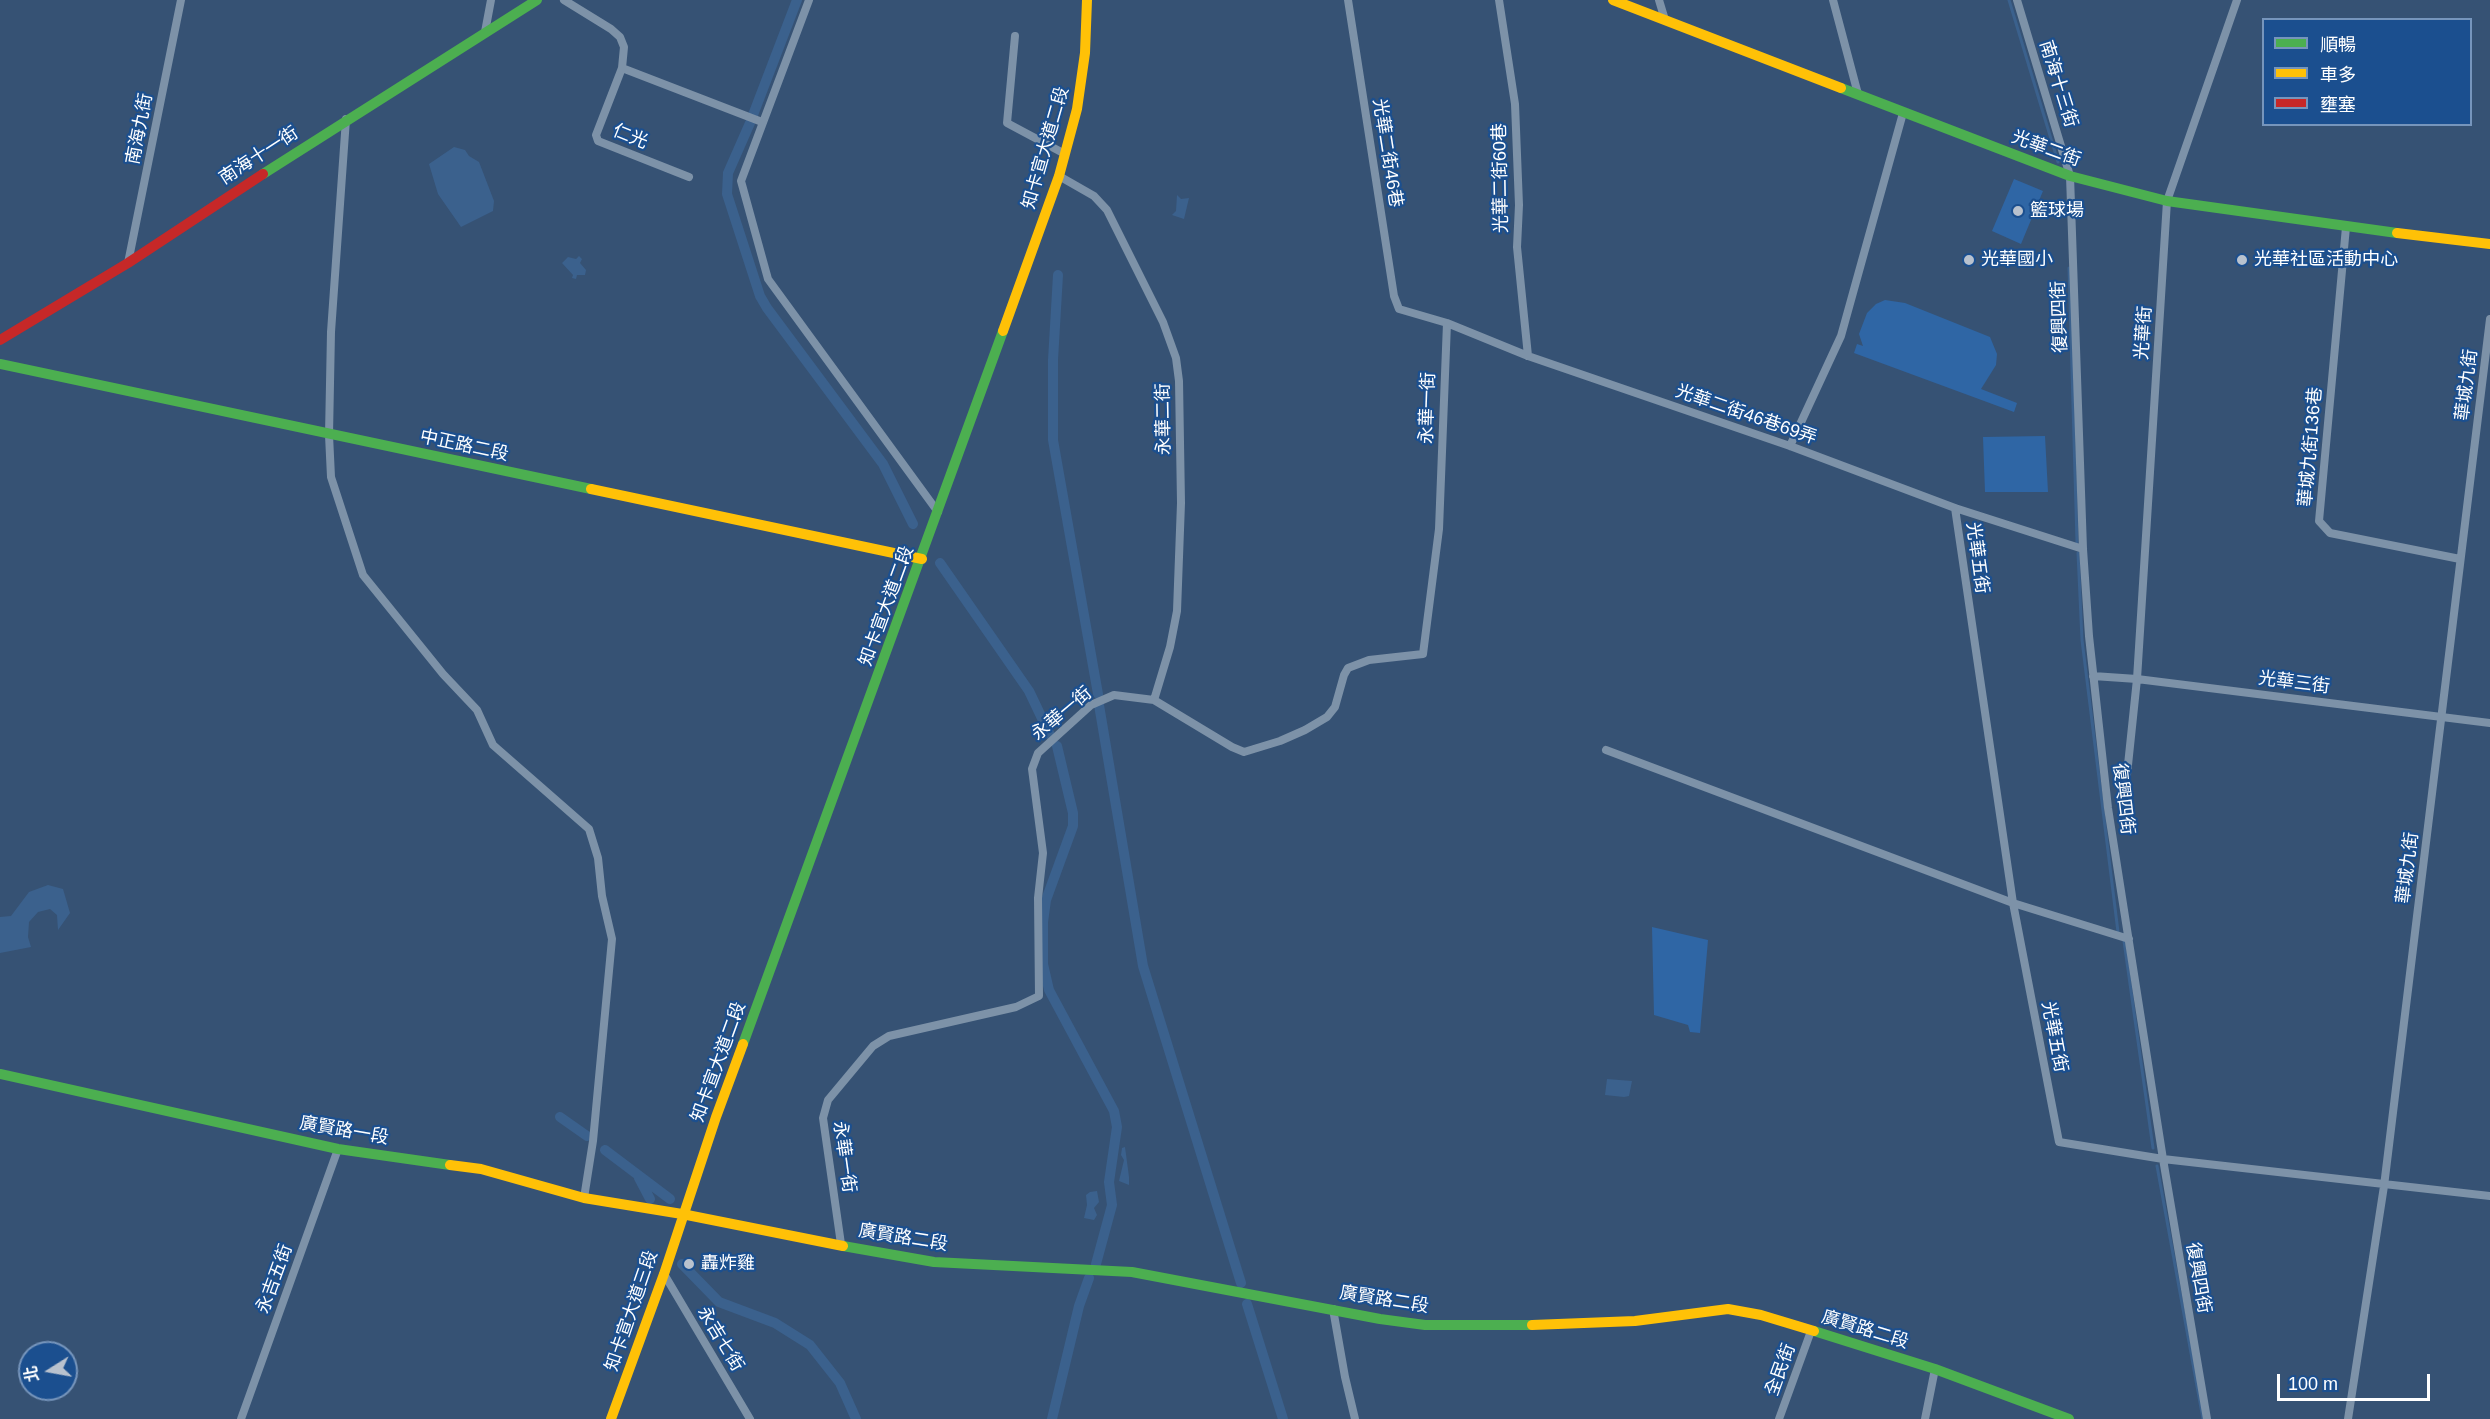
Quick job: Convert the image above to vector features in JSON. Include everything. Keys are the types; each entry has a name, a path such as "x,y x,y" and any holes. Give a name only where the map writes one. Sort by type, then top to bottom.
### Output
{"street":[{"name":"南海九街","path":"128,263 181,0"},
{"path":"485,32 491,0"},
{"name":"南海十一街","path":"0,340 128,263 346,120 537,0"},
{"name":"仁光","path":"564,0 620,37 624,47 622,68 596,135 598,141 689,177"},
{"path":"809,0 741,181 768,279 938,512"},
{"name":"知卡宣大道二段","path":"682,1214 922,559 1059,176 1077,109 1085,53 1087,0"},
{"name":"光華二街46巷","path":"1348,0 1394,296 1399,309"},
{"name":"光華二街60巷","path":"1498,0 1515,104 1519,205 1517,248 1528,356"},
{"name":"光華二街","path":"1613,0 2070,176 2167,201 2346,227 2490,244"},
{"path":"1659,0 1665,20"},
{"path":"1833,0 1858,94"},
{"name":"南海十三街","path":"2017,0 2070,176"},
{"name":"光華街","path":"2126,784 2137,679 2167,201 2237,0"},
{"path":"1015,36 1007,123 1065,154"},
{"path":"622,68 762,122"},
{"path":"1790,446 1841,336 1903,113"},
{"path":"346,120 331,332 329,435 331,477 363,575 442,674 477,711 493,745 590,829 598,858 602,896 612,939 593,1141 584,1198"},
{"name":"永華二街","path":"1059,176 1094,196 1107,210 1163,322 1176,358 1179,381 1181,502 1177,611 1170,647 1154,700"},
{"name":"復興四街","path":"2070,176 2083,549 2093,676 2108,808 2163,1159 2207,1419"},
{"name":"華城九街136巷","path":"2346,227 2319,521 2330,533 2460,559"},
{"name":"光華二街46巷69弄","path":"1399,309 1447,323 1528,356 1790,446 1955,508 2083,549"},
{"name":"華城九街","path":"2348,1419 2384,1186 2490,319"},
{"name":"永華一街","path":"841,1244 823,1118 828,1100 873,1046 889,1036 1016,1006 1039,996 1038,898 1043,852 1032,769 1035,758 1091,705 1114,695 1154,700 1244,752 1280,741 1327,717 1335,707 1348,668 1369,660 1423,654 1439,529 1447,323"},
{"name":"中正路二段","path":"0,364 922,559"},
{"name":"光華五街","path":"1955,508 2013,903 2059,1142 2163,1159 2384,1186 2490,1196"},
{"name":"光華三街","path":"2093,676 2137,679 2490,723"},
{"path":"1606,750 2013,903 2129,939"},
{"name":"廣賢路一段","path":"1,1078 338,1149 481,1169 584,1198 682,1214"},
{"name":"永吉五街","path":"241,1419 338,1149"},
{"name":"廣賢路二段","path":"682,1214 934,1262 1132,1272 1425,1325 1472,1326 1635,1321 1728,1309 1761,1315 1935,1368 2069,1419"},
{"name":"知卡宣大道三段","path":"611,1419 664,1274 682,1214"},
{"name":"永吉七街","path":"664,1274 750,1419"},
{"path":"1333,1309 1355,1419"},
{"name":"全民街","path":"1779,1419 1811,1331"},
{"path":"1925,1419 1935,1368"}],"shaded area":[{"path":"454,147 465,150 469,156 479,162 494,201 493,211 461,227 438,194 429,164"},
{"name":"籃球場","path":"2014,179 2043,191 2021,244 1992,231"},
{"path":"1177,195 1181,199 1189,198 1184,219 1172,215 1176,211"},
{"path":"579,256 582,259 580,263 586,270 585,275 577,275 576,279 572,278 573,275 562,263 568,257 576,259"},
{"path":"1885,300 1905,303 1990,337 1997,354 1996,365 1981,389 2017,403 2014,412 1854,353 1857,344 1863,346 1859,334 1867,313 1876,304"},
{"path":"2045,436 2048,492 1985,492 1983,437"},
{"path":"48,885 63,889 70,913 58,930 57,915 50,909 38,912 29,922 28,937 31,947 0,953 0,917 11,916 29,892"},
{"path":"1652,927 1708,940 1700,1033 1690,1032 1688,1025 1654,1015"},
{"path":"1607,1079 1632,1081 1629,1096 1605,1095"},
{"path":"1125,1147 1129,1185 1119,1181 1124,1160 1121,1155 1122,1148"},
{"path":"1097,1191 1099,1202 1094,1208 1097,1215 1094,1220 1084,1218 1087,1205 1086,1195"}],"waterway":[{"path":"753,115 797,0"},
{"path":"2009,0 2058,162"},
{"path":"750,123 728,173 727,194 760,296 883,464 913,524"},
{"path":"2069,268 2077,542"},
{"path":"1058,275 1053,360 1053,440 1098,694"},
{"path":"2078,553 2082,640 2118,932"},
{"path":"940,563 1029,691 1050,735"},
{"path":"1099,705 1143,966 1241,1283"},
{"path":"1057,746 1073,813 1073,826 1046,900 1043,922 1043,964 1049,990 1114,1111 1117,1127 1109,1182 1112,1205 1096,1264"},
{"path":"2124,941 2153,1148"},
{"path":"560,1117 587,1136"},
{"path":"605,1150 670,1199"},
{"path":"2157,1166 2203,1419"},
{"path":"639,1178 650,1199"},
{"path":"682,1264 719,1302 775,1323 810,1345 840,1383 856,1419"},
{"path":"1052,1419 1079,1306 1089,1278"},
{"path":"1247,1304 1283,1419"}],"traffic: fast":[{"path":"263,174 537,0"},
{"path":"1841,88 2070,176 2167,201 2397,233"},
{"path":"743,1044 1003,331"},
{"path":"0,364 591,489"},
{"path":"0,1074 338,1149 450,1165"},
{"path":"843,1246 934,1262 1132,1272 1380,1319 1425,1325 1532,1325"},
{"path":"1814,1331 1935,1369 2069,1419"}],"traffic: slow":[{"path":"1003,331 1059,176 1077,109 1085,53 1087,0"},
{"path":"1613,0 1841,88"},
{"path":"2397,233 2490,244"},
{"path":"591,489 922,559"},
{"path":"611,1419 664,1274 716,1117 743,1044"},
{"path":"450,1165 481,1169 584,1198 682,1214 843,1246"},
{"path":"1532,1325 1635,1321 1728,1309 1761,1315 1814,1331"}],"traffic: jam":[{"path":"0,340 128,263 263,174"}],"place":[{"name":"籃球場","path":"2018,211"},
{"name":"光華國小","path":"1969,260"},
{"name":"光華社區活動中心","path":"2242,260"},
{"name":"轟炸雞","path":"689,1264"}]}
